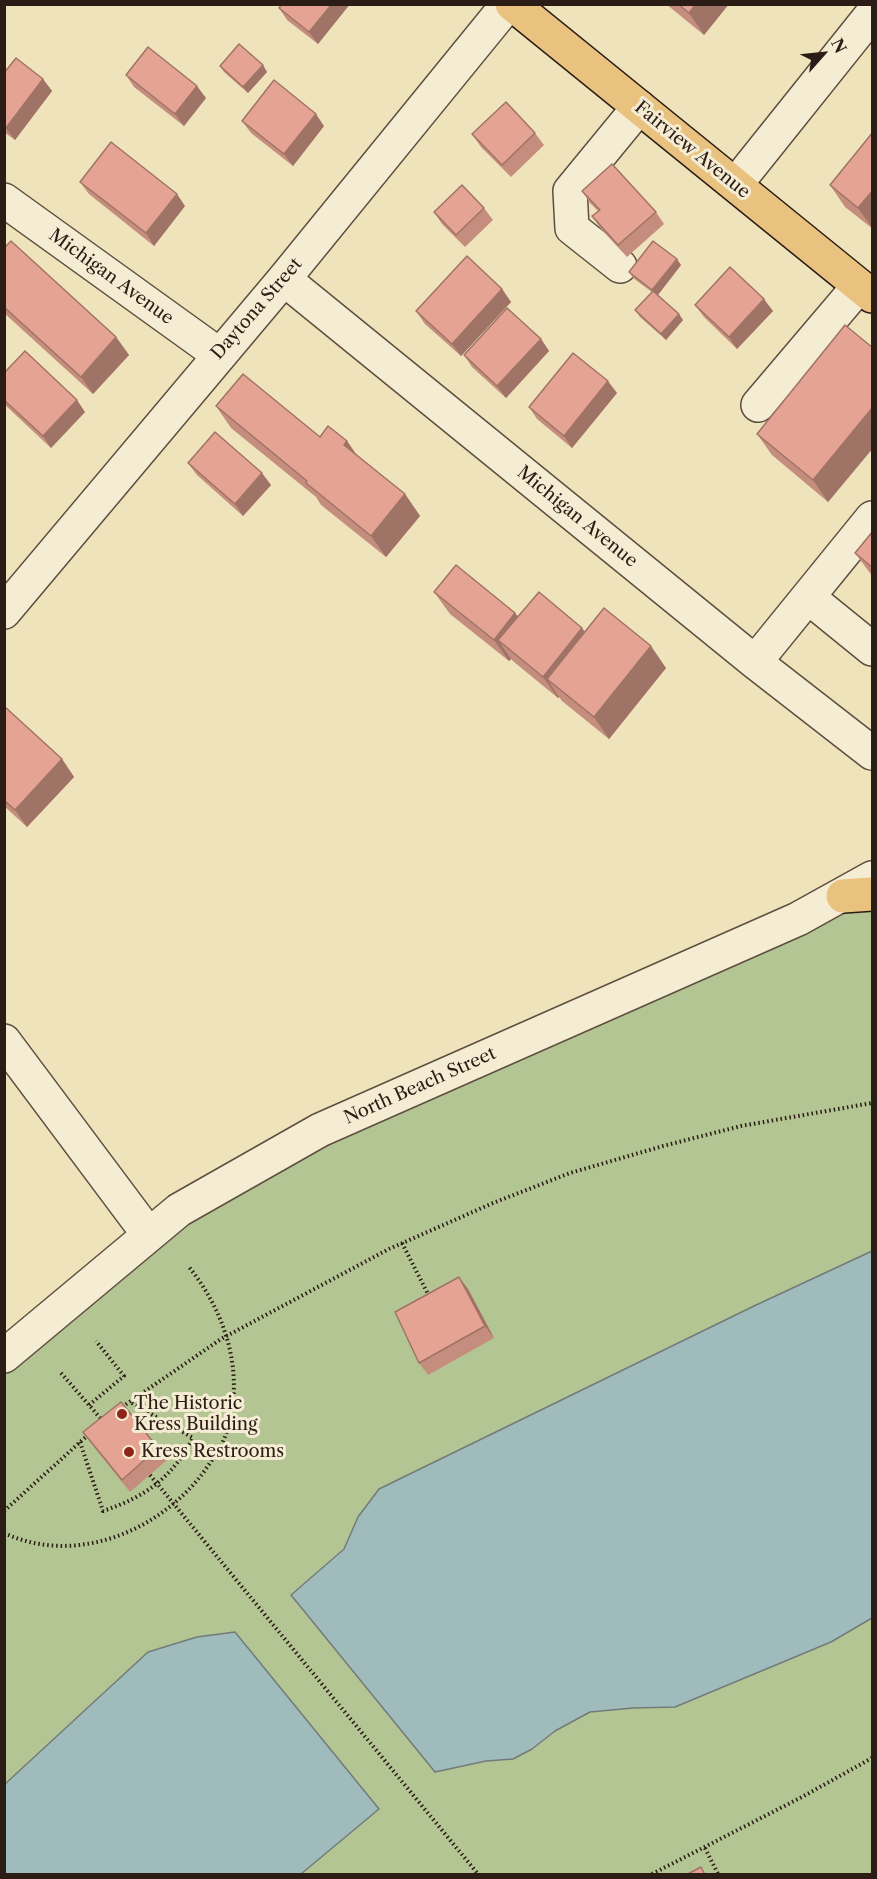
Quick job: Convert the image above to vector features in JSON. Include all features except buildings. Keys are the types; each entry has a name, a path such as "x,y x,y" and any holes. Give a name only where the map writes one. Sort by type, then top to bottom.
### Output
{"main road":[{"name":"Fairview Avenue","path":"510,4 866,291"}],"street":[{"name":"Daytona Street","path":"4,612 218,354 284,279 510,4"},
{"path":"736,184 873,14"},
{"path":"620,266 572,228 570,191 639,107"},
{"name":"Michigan Avenue","path":"4,200 218,354"},
{"name":"Michigan Avenue","path":"284,279 754,662 873,753"},
{"path":"758,405 866,291"},
{"path":"754,662 873,518"},
{"path":"808,597 873,649"},
{"name":"North Beach Street","path":"4,1356 179,1210 320,1130 798,919 858,895 873,878"},
{"path":"4,1041 149,1235"}],"path":[{"path":"121,1408 228,1336 402,1243 570,1173 741,1126 873,1102"},
{"path":"402,1243 435,1307"},
{"path":"4,1533 48,1545 81,1545 111,1539 147,1524 174,1504 192,1486 216,1455 226,1435 232,1410 228,1336 210,1296 189,1268"},
{"path":"89,1405 124,1376 96,1341"},
{"path":"62,1373 104,1422"},
{"path":"80,1442 103,1511 138,1497 173,1471 193,1438 130,1402"},
{"path":"4,1511 112,1415"},
{"path":"150,1475 478,1875"},
{"path":"652,1875 873,1758"},
{"path":"705,1848 718,1875"}],"green space":[{"path":"872,878 872,1251 754,1306 358,1517 344,1548 291,1595 435,1772 486,1761 513,1759 532,1749 555,1731 590,1712 675,1707 831,1642 872,1618 872,1874 301,1874 303,1871 148,1652 5,1784 5,1356 179,1210"}],"water":[{"path":"872,1251 872,1618 831,1642 675,1707 590,1712 555,1731 532,1749 513,1759 486,1761 435,1772 291,1595 344,1549 358,1517 379,1489"},
{"path":"235,1632 379,1809 301,1874 5,1874 5,1784 148,1652 197,1637"}],"place":[{"name":"The Historic Kress Building","path":"122,1414"},
{"name":"Kress Restrooms","path":"129,1452"}]}
